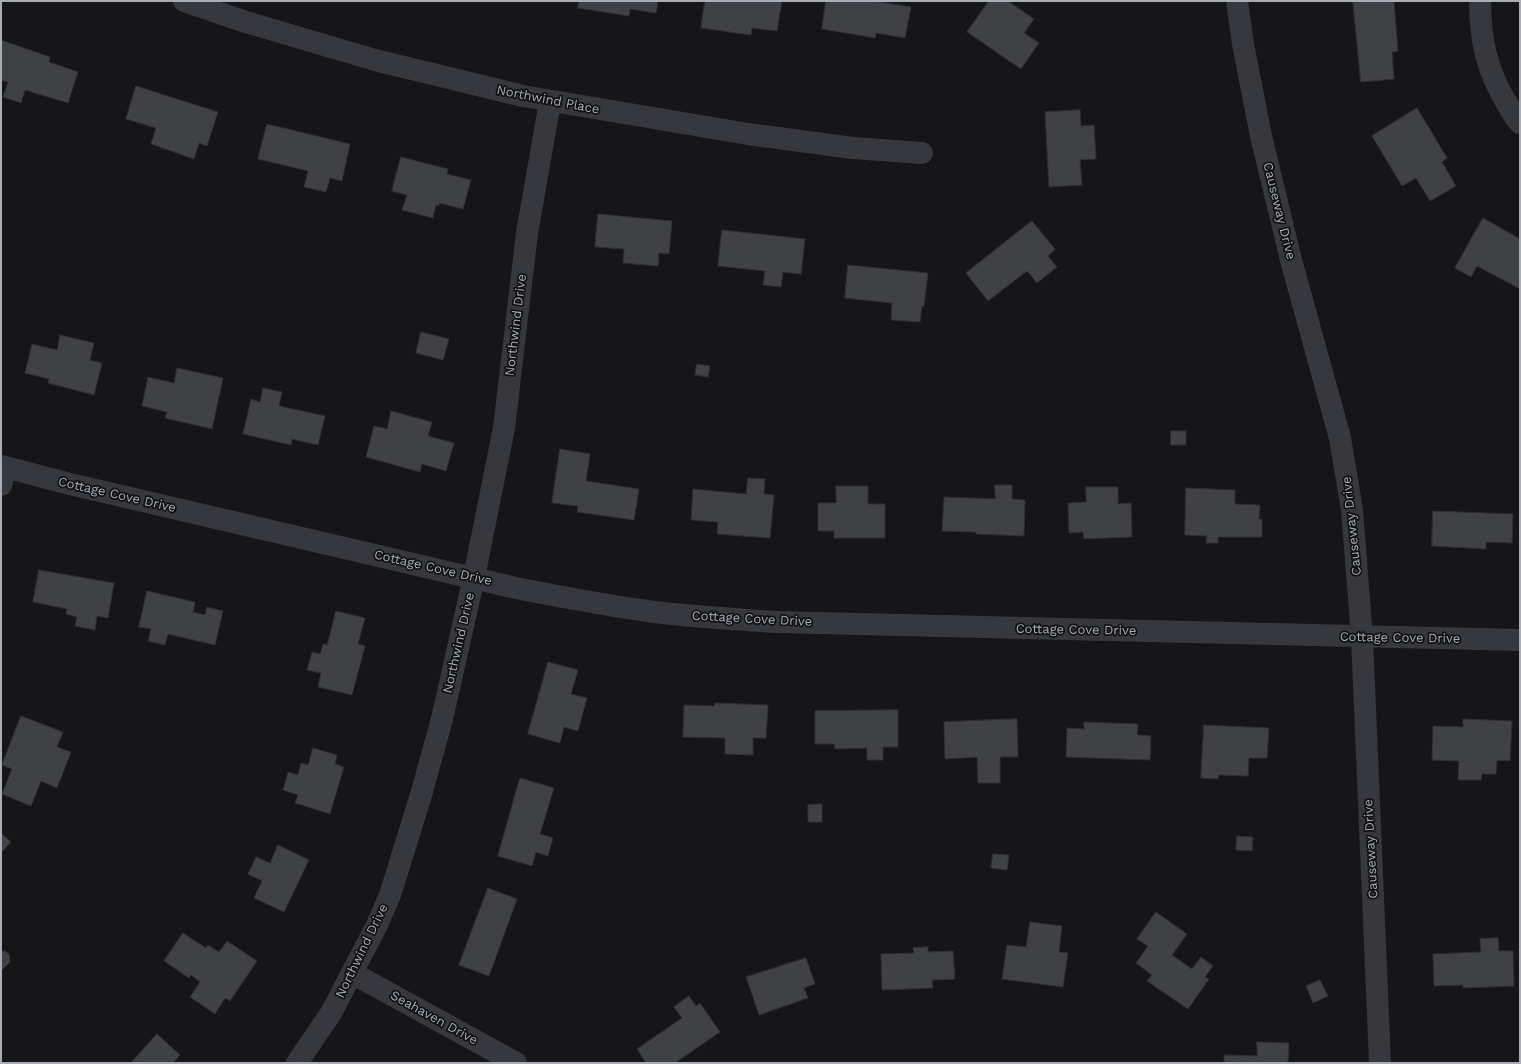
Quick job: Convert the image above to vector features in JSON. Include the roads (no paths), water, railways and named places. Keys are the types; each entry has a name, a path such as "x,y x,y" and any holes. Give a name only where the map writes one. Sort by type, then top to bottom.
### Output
{"street":[{"name":"Northwind Place","path":"184,1 246,22 375,60 550,102 748,134 853,148 922,153"},
{"name":"Causeway Drive","path":"1236,1 1261,136 1291,260 1340,438 1352,510 1362,637 1380,1063"},
{"path":"1480,1 1480,23 1484,50 1497,88 1520,123"},
{"name":"Northwind Drive","path":"297,1063 331,1013 377,925 390,895 421,795 442,719 474,577 504,428 527,233 550,102"},
{"name":"Cottage Cove Drive","path":"3,473 70,484 516,588 589,602 655,612 777,622 1520,640"},
{"name":"Seahaven Drive","path":"352,973 516,1063"}]}
